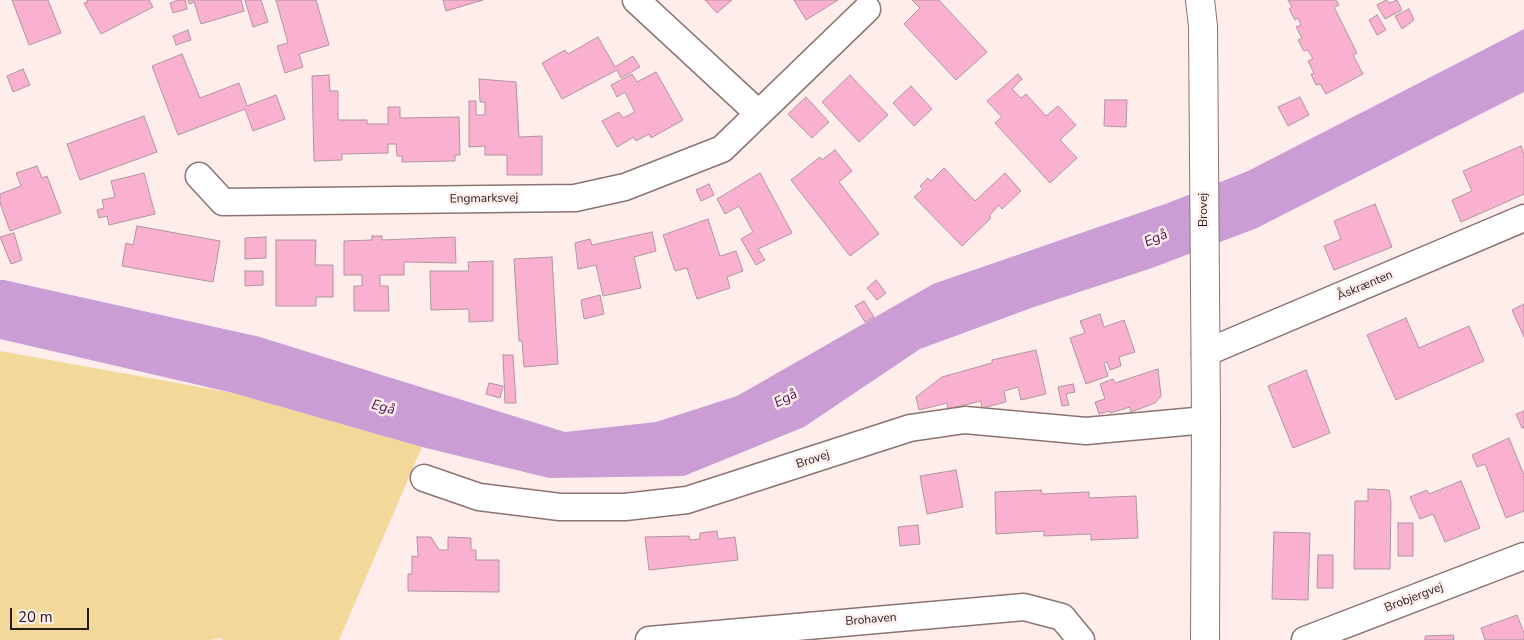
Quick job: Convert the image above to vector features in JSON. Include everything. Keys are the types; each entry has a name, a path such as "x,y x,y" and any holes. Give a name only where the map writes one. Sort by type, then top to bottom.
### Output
{"street":[{"path":"636,0 758,113"},
{"name":"Brovej","path":"1200,0 1204,26 1205,640"},
{"name":"Engmarksvej","path":"199,176 223,202 575,198 625,187 722,149 867,9"},
{"name":"Åskrænten","path":"1205,353 1524,218"},
{"name":"Brovej","path":"424,478 479,497 560,507 625,507 687,500 919,427 965,420 1086,431 1206,420"},
{"name":"Brobjergvej","path":"1305,640 1524,556"},
{"name":"Brohaven","path":"649,640 1024,607 1062,617 1081,640"}],"shaded area":[{"path":"0,351 233,393 422,447 339,640 222,640 222,638 210,640 0,640"}],"water":[{"name":"Egå","path":"1524,29 1524,92 1257,228 1152,268 1034,307 920,349 804,427 684,476 549,478 422,447 233,393 0,339 0,280 4,280 260,337 565,432 656,422 737,396 933,284 1168,203 1248,171"}],"building":[{"path":"12,0 48,0 61,33 29,45"},
{"path":"87,0 149,0 153,7 101,34 84,3 88,2"},
{"path":"185,0 187,9 173,13 170,3"},
{"path":"188,0 241,0 244,11 201,24 194,2 189,4"},
{"path":"245,0 261,0 268,22 253,27"},
{"path":"276,0 316,0 329,45 299,54 303,67 285,73 277,46 288,43"},
{"path":"443,0 483,0 446,11"},
{"path":"705,0 732,0 717,13"},
{"path":"794,0 838,0 806,20"},
{"path":"912,0 939,0 987,52 956,80 904,24 920,8"},
{"path":"1288,0 1336,0 1339,5 1334,7 1357,53 1353,55 1363,74 1326,94 1320,84 1316,85 1311,74 1314,73 1308,61 1313,59 1308,50 1304,51 1298,40 1302,38 1296,27 1301,25 1298,18 1295,20 1289,9 1292,7"},
{"path":"1386,0 1390,3 1397,0 1402,10 1385,19 1377,5"},
{"path":"1409,9 1414,20 1402,29 1395,16"},
{"path":"1377,15 1386,30 1377,35 1369,20"},
{"path":"188,30 191,40 176,45 173,36"},
{"path":"598,37 615,67 633,56 640,67 621,78 617,70 562,99 542,63 565,50 568,54"},
{"path":"182,54 200,98 239,83 247,106 276,95 285,119 253,131 245,109 178,135 152,66"},
{"path":"23,69 30,85 13,92 7,76"},
{"path":"656,72 683,120 651,138 649,134 636,141 634,137 617,147 602,121 619,112 623,118 635,112 625,92 617,97 611,85 632,74 637,82"},
{"path":"1018,74 1022,79 1012,89 1021,98 1026,94 1046,116 1058,106 1076,125 1060,140 1077,158 1050,183 995,123 1002,117 987,101"},
{"path":"329,75 330,91 338,91 338,120 367,120 367,124 388,124 388,107 400,107 400,118 459,117 460,155 455,155 455,161 402,162 402,156 397,156 396,144 388,144 388,153 342,154 342,160 314,161 312,76"},
{"path":"850,75 888,115 859,142 822,102"},
{"path":"479,79 516,82 519,137 542,136 542,175 507,175 507,155 485,155 485,146 469,147 469,101 476,101 476,115 485,115 485,102 480,102"},
{"path":"911,86 932,109 914,126 893,103"},
{"path":"806,97 829,122 812,138 788,114"},
{"path":"1300,97 1309,115 1288,126 1278,107"},
{"path":"1105,100 1127,100 1126,127 1104,126"},
{"path":"144,116 157,152 80,180 67,144"},
{"path":"1521,146 1524,154 1524,194 1461,222 1452,200 1472,191 1463,171"},
{"path":"835,150 852,171 839,182 879,234 850,256 791,180 820,157 822,160"},
{"path":"37,166 42,178 47,176 61,213 10,231 0,203 0,194 21,186 16,173"},
{"path":"944,168 975,201 1005,173 1021,191 1002,209 999,205 989,216 991,218 962,246 914,197 923,189 920,186 928,178 931,181"},
{"path":"144,173 155,214 109,225 107,216 99,218 97,210 104,208 102,200 115,197 111,181"},
{"path":"760,173 792,233 758,249 765,260 756,265 741,239 753,232 739,206 725,214 717,199"},
{"path":"709,184 714,195 701,201 696,190"},
{"path":"1375,204 1392,247 1334,270 1324,246 1341,239 1334,221"},
{"path":"708,219 720,256 736,251 743,271 727,277 730,288 697,299 687,268 675,271 663,235"},
{"path":"137,226 220,241 213,282 122,266 126,243 133,245"},
{"path":"652,232 656,251 634,257 641,288 603,296 596,265 578,269 575,243 590,239 592,245"},
{"path":"14,233 22,260 11,264 0,237"},
{"path":"372,236 382,236 382,240 455,237 456,263 404,262 404,275 380,275 380,286 388,286 389,311 354,311 354,286 362,286 362,275 344,275 344,241 372,240"},
{"path":"266,237 266,258 245,259 245,238"},
{"path":"276,240 316,240 315,265 333,265 333,297 316,297 316,306 276,306"},
{"path":"552,257 558,364 524,367 522,341 519,341 514,259"},
{"path":"493,261 493,321 469,322 469,309 431,310 430,271 469,271 468,262"},
{"path":"245,271 263,271 263,285 245,286"},
{"path":"876,280 886,293 877,300 867,288"},
{"path":"600,295 604,314 584,319 581,300"},
{"path":"864,301 874,317 865,322 855,306"},
{"path":"1524,304 1524,337 1512,310"},
{"path":"1100,314 1104,327 1124,320 1135,352 1119,357 1121,366 1110,370 1107,362 1104,363 1108,376 1086,384 1070,338 1085,333 1080,321"},
{"path":"1406,318 1419,348 1469,326 1484,361 1396,400 1367,335"},
{"path":"1036,350 1046,394 1021,400 1018,387 1004,391 1006,402 982,408 981,401 948,409 947,403 919,410 916,397 942,377 992,363 992,360"},
{"path":"503,355 513,355 516,403 505,403"},
{"path":"1158,369 1161,396 1155,403 1131,412 1130,407 1099,414 1095,402 1105,399 1100,384 1113,379 1115,383"},
{"path":"1306,370 1330,433 1293,448 1268,386"},
{"path":"489,383 503,386 500,398 486,394"},
{"path":"1073,384 1075,392 1066,394 1069,405 1062,406 1058,387"},
{"path":"1524,411 1524,428 1522,428 1516,414"},
{"path":"1509,438 1524,475 1524,511 1506,518 1485,464 1477,467 1472,455"},
{"path":"956,470 963,507 927,514 920,476"},
{"path":"1461,481 1480,528 1445,542 1433,514 1420,519 1410,497 1427,490 1429,494"},
{"path":"1368,489 1389,490 1391,502 1390,569 1354,569 1355,501 1368,501"},
{"path":"1041,490 1042,494 1089,492 1089,498 1136,496 1138,538 1091,540 1091,534 1044,536 1044,531 996,534 995,492"},
{"path":"1398,523 1413,523 1413,556 1398,556"},
{"path":"918,525 920,544 900,546 898,527"},
{"path":"717,531 718,539 735,537 738,560 649,570 645,537 689,536 690,540 700,539 700,533"},
{"path":"1274,532 1310,533 1308,600 1272,599"},
{"path":"417,537 431,537 439,550 448,550 448,537 471,538 471,550 476,550 476,560 499,560 499,592 408,591 408,574 412,574 412,556 418,557"},
{"path":"1318,555 1333,555 1333,588 1317,588"},
{"path":"1517,615 1524,633 1524,640 1485,640 1481,628"},
{"path":"1453,635 1454,640 1425,640 1425,636"}]}
